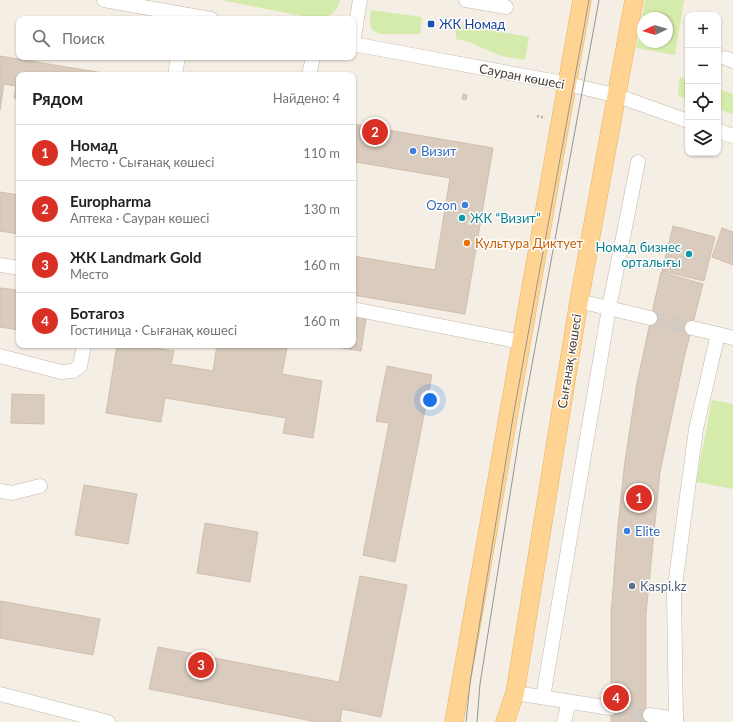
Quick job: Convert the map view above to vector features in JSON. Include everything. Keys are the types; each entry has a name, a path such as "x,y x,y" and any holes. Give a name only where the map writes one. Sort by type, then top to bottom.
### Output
{"main road":[{"path":"454,722 582,0"},
{"name":"Сығанақ көшесі","path":"504,722 515,693 580,300 618,96 634,0"}],"street":[{"path":"104,0 170,6 185,16"},
{"path":"356,25 360,0"},
{"path":"466,0 506,7"},
{"name":"Сауран көшесі","path":"356,45 568,84 618,96 685,120"},
{"path":"176,72 178,60"},
{"path":"310,72 312,60"},
{"path":"721,132 733,136"},
{"path":"543,697 609,308 638,162"},
{"path":"0,265 16,268"},
{"path":"580,300 650,318"},
{"path":"356,310 522,342"},
{"path":"692,328 733,338"},
{"path":"650,715 676,720 674,593 696,429 718,334"},
{"path":"0,356 61,372 73,371 80,366 83,348"},
{"path":"0,492 12,493 40,486"},
{"path":"515,693 610,708"},
{"path":"0,694 108,722"},
{"path":"564,722 568,702"}],"green space":[{"path":"221,0 340,0 335,11 329,16 302,16"},
{"path":"645,0 684,0 675,55 636,48 637,43 637,48 673,48 673,12 643,12"},
{"path":"371,10 422,17 420,34 380,34 372,30 370,24"},
{"path":"456,24 529,37 525,60 501,56 469,42 456,39"},
{"path":"680,77 685,79 685,98 678,96"},
{"path":"721,90 733,94 733,114 721,110"},
{"path":"712,400 733,404 733,489 696,482"}],"building":[{"path":"0,56 16,59 16,60 24,60 97,72 16,72 16,86 4,84 0,110"},
{"path":"16,86 16,98 14,98"},
{"path":"463,94 467,95 466,100 462,99"},
{"name":"ЖК “Визит”","path":"356,125 493,148 465,314 356,296 356,257 435,270 450,178 356,162"},
{"path":"0,192 16,195 16,234 0,231"},
{"name":"Номад бизнес орталығы","path":"673,226 715,237 704,281 662,271"},
{"path":"722,228 733,232 733,265 712,257"},
{"path":"661,272 703,284 684,358 660,472 646,614 646,722 611,722 611,614 625,461 637,383"},
{"path":"0,288 16,290 16,330 0,327"},
{"path":"356,317 366,319 361,351 343,348 356,348"},
{"path":"117,348 156,348 174,351 171,364 213,371 217,348 287,348 282,374 322,381 313,438 283,433 286,418 165,398 161,422 106,413"},
{"path":"387,366 432,375 395,562 363,555 389,423 376,421"},
{"path":"12,394 44,395 44,424 11,423"},
{"path":"84,485 137,494 128,544 75,535"},
{"path":"205,523 258,532 250,582 197,573"},
{"path":"360,576 407,585 381,717 342,709 340,722 317,722 149,689 158,647 339,682"},
{"path":"0,601 100,619 93,655 0,638"}],"tunnel":[{"path":"650,318 692,328"},
{"path":"610,708 650,715"}],"tram line":[{"path":"466,722 470,683 513,417 589,0"},
{"path":"477,722 480,684 522,419 599,0"}],"place":[{"name":"ЖК Номад","path":"431,24"},
{"name":"Europharma","path":"375,132"},
{"name":"Визит","path":"413,151"},
{"name":"Ozon","path":"465,205"},
{"name":"ЖК “Визит”","path":"462,218"},
{"name":"Культура Диктует","path":"467,243"},
{"name":"Номад бизнес орталығы","path":"689,254"},
{"name":"Номад","path":"639,498"},
{"name":"Elite","path":"627,531"},
{"name":"Kaspi.kz","path":"632,586"},
{"name":"ЖК Landmark Gold","path":"201,665"},
{"name":"Ботагоз","path":"616,698"}]}
